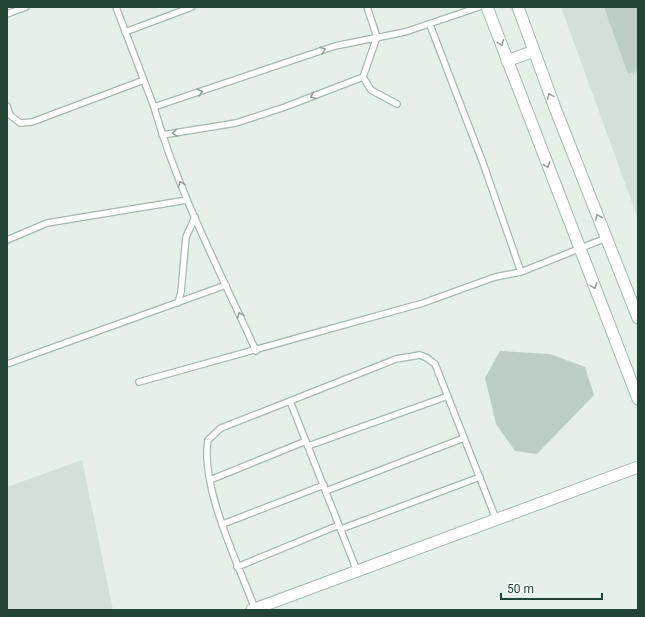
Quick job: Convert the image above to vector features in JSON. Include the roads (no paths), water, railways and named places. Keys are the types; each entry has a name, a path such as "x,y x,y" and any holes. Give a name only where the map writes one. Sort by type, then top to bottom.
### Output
{"street":[{"path":"487,7 638,399"},
{"path":"518,7 638,318"},
{"path":"507,61 534,51"},
{"path":"254,610 638,467"}],"lane":[{"path":"7,14 26,7"},
{"path":"116,7 187,200 256,351"},
{"path":"126,32 192,7"},
{"path":"162,135 236,123 285,107 363,77 377,37 366,7"},
{"path":"154,107 335,46 405,32 430,25 479,7"},
{"path":"430,25 483,163 521,272"},
{"path":"363,77 371,90 397,104"},
{"path":"7,106 10,115 20,122 32,122 144,80"},
{"path":"7,240 47,222 187,200"},
{"path":"178,303 181,292 186,237 195,217"},
{"path":"139,382 256,351 423,303 495,277 521,272 606,238"},
{"path":"7,364 226,285"},
{"path":"254,610 237,566 210,480 206,453 208,440 221,428 396,359 420,355 435,364 496,519"},
{"path":"210,480 307,443 448,396"},
{"path":"290,401 357,571"},
{"path":"223,524 464,438"},
{"path":"237,566 480,477"}]}
